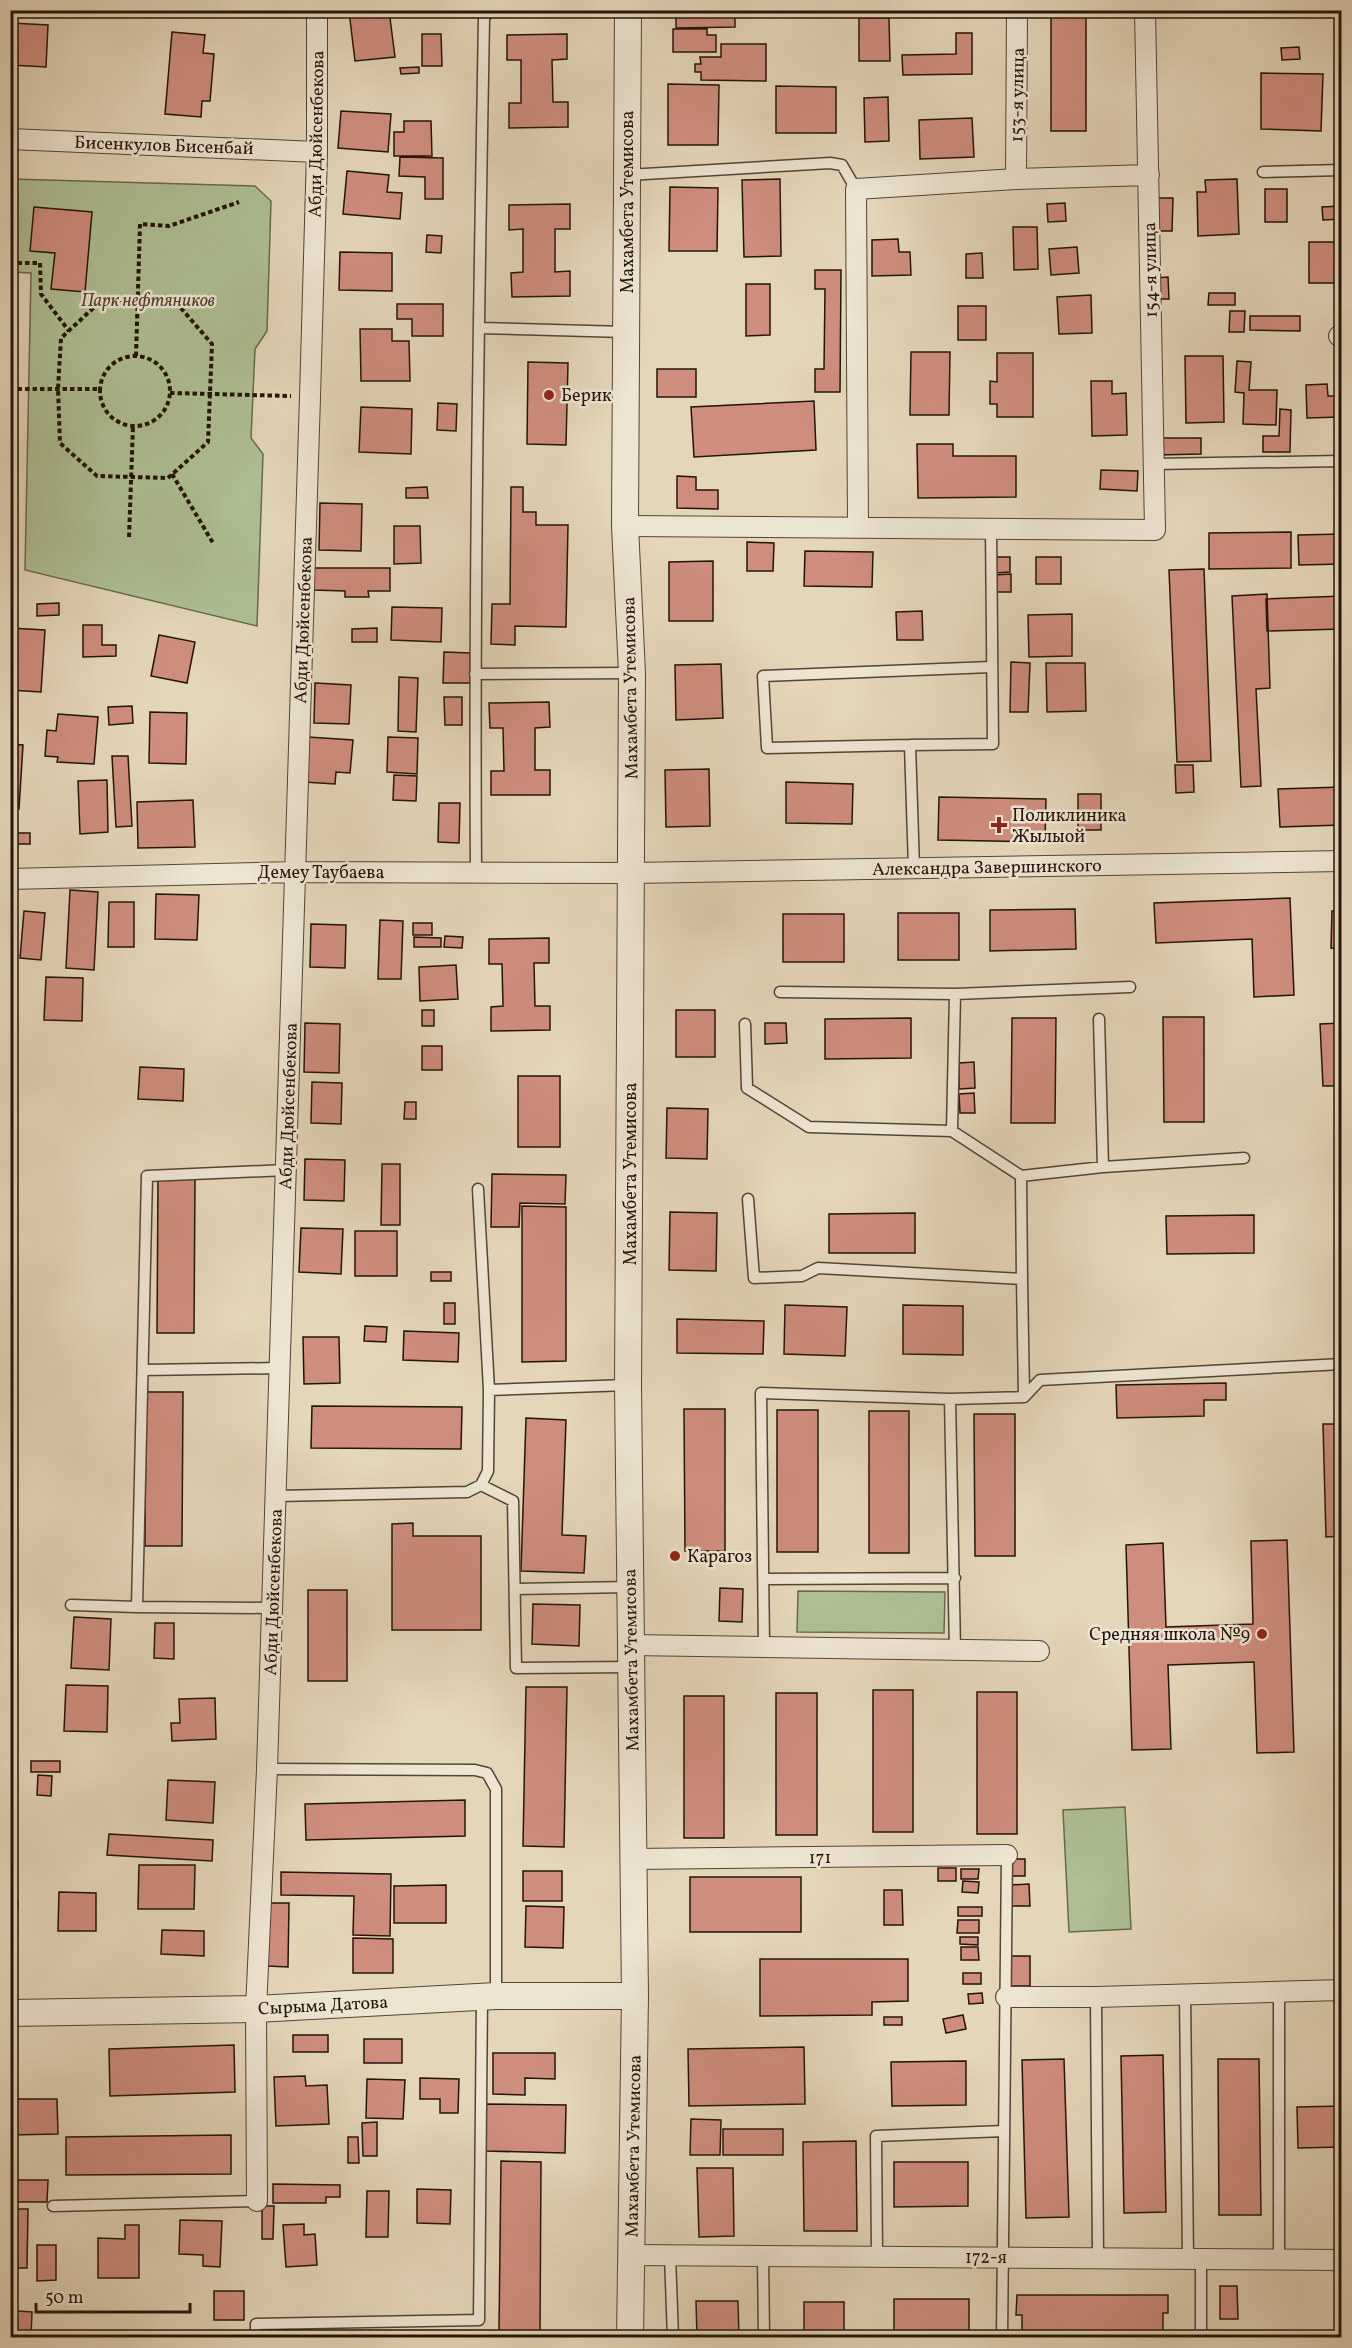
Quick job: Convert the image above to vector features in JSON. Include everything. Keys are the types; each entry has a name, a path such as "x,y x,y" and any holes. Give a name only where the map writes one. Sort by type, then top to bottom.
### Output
{"street":[{"name":"Абди Дюйсенбекова","path":"257,2201 256,2009 267,1769 280,1368 317,152 317,10"},
{"name":"Махамбета Утемисова","path":"628,10 625,526 632,673 628,1385 635,1996 630,2337"},
{"name":"153-я улица","path":"1016,179 1017,10"},
{"name":"154-я улица","path":"991,528 1155,530 1145,10"},
{"name":"Бисенкулов Бисенбай","path":"10,139 317,152"},
{"path":"858,527 856,189 1016,179 1149,175"},
{"path":"625,526 991,528"},
{"name":"Александра Завершинского","path":"632,873 1341,861"},
{"name":"Демеу Таубаева","path":"10,879 295,872 632,873"},
{"path":"631,1656 764,1647 1039,1651"},
{"name":"171","path":"633,1859 1007,1855"},
{"path":"1006,1997 1096,1997 1341,1990"},
{"name":"Сырыма Датова","path":"10,2013 256,2009 489,1997 635,1996"},
{"name":"172-я","path":"631,2255 1341,2260"}],"lane":[{"path":"476,872 478,328 484,18 490,10"},
{"path":"628,175 830,163 842,165 856,189"},
{"path":"1263,172 1341,170"},
{"path":"478,328 627,332"},
{"path":"1154,464 1341,461"},
{"path":"991,528 993,744 766,748 763,676 991,667"},
{"path":"475,674 632,673"},
{"path":"910,745 914,868"},
{"path":"780,992 955,994 1130,987"},
{"path":"952,1131 955,994"},
{"path":"1099,1020 1103,1167"},
{"path":"745,1024 747,1088 809,1127 952,1131 1021,1176 1103,1167 1244,1158"},
{"path":"137,1607 147,1176 286,1170"},
{"path":"1021,1176 1024,1397"},
{"path":"276,1496 467,1492 482,1485 488,1471 489,1390 478,1189"},
{"path":"748,1198 754,1278 802,1276 818,1268 1022,1279"},
{"path":"764,1647 761,1393 950,1399 1024,1397 1040,1380 1341,1364"},
{"path":"143,1371 280,1368"},
{"path":"489,1390 628,1385"},
{"path":"950,1399 955,1650"},
{"path":"482,1485 513,1501 516,1668 631,1656"},
{"path":"764,1579 955,1578"},
{"path":"515,1589 630,1587"},
{"path":"71,1605 272,1608"},
{"path":"256,2337 256,2324 479,2320 496,1789 487,1773 476,1770 267,1769"},
{"path":"1002,2337 1007,1855"},
{"path":"1279,1992 1279,2260"},
{"path":"1185,1995 1194,2259 1201,2337"},
{"path":"1096,1997 1098,2258"},
{"path":"877,2256 876,2136 1004,2132"},
{"path":"53,2206 257,2201"},
{"path":"670,2255 673,2337"},
{"path":"763,2256 764,2337"}],"path":[{"path":"136,356 140,224 169,226 239,202"},
{"path":"10,262 40,263 41,294 69,331"},
{"path":"137,299 174,300 212,344 208,442 168,478 97,476 60,443 58,389 62,338 102,300 137,299"},
{"path":"136,356 147,358 164,372 169,382 170,393 167,405 160,415 151,422 133,426 116,421 106,412 99,389 107,369 116,361 136,356"},
{"path":"10,389 99,389"},
{"path":"170,393 309,397"},
{"path":"129,537 133,426"},
{"path":"172,474 213,543"}],"green space":[{"name":"Парк нефтяников","path":"11,179 255,186 271,201 267,331 255,349 251,438 263,454 257,626 25,570 31,273 11,272"},
{"path":"798,1591 945,1592 944,1633 797,1632"},
{"path":"1125,1807 1131,1929 1069,1932 1063,1810"}],"building":[{"path":"389,10 395,57 355,61 349,11"},
{"path":"676,10 735,10 735,27 676,28"},
{"path":"1051,10 1086,10 1086,131 1051,131"},
{"path":"859,18 889,18 890,61 859,61"},
{"path":"11,23 48,25 46,67 10,65"},
{"path":"673,29 707,29 707,35 716,35 716,52 673,52"},
{"path":"172,32 205,35 203,53 214,54 210,101 202,101 201,117 165,114"},
{"path":"956,33 972,33 972,74 903,75 902,55 956,54"},
{"path":"422,34 441,34 442,66 422,66"},
{"path":"567,34 567,59 552,60 553,102 568,102 568,127 509,128 509,103 521,103 521,60 507,60 507,35"},
{"path":"721,44 766,44 766,81 701,80 701,72 695,72 695,64 701,64 700,57 721,57"},
{"path":"1299,47 1300,59 1282,60 1281,48"},
{"path":"419,67 419,73 401,74 400,68"},
{"path":"1261,73 1323,74 1321,131 1261,129"},
{"path":"668,84 719,85 718,145 668,145"},
{"path":"776,86 836,87 836,133 776,133"},
{"path":"888,97 889,141 865,142 864,98"},
{"path":"341,111 391,114 388,152 338,148"},
{"path":"972,118 974,157 920,159 919,120"},
{"path":"404,121 431,121 432,156 394,156 394,132 404,132"},
{"path":"400,157 443,158 443,199 425,199 425,177 399,176"},
{"path":"347,171 389,175 387,192 402,193 400,219 343,214"},
{"path":"780,179 781,256 744,257 742,180"},
{"path":"1237,179 1239,234 1198,236 1197,192 1206,192 1205,180"},
{"path":"670,187 718,188 717,251 669,251"},
{"path":"1265,189 1287,189 1287,222 1265,222"},
{"path":"1154,198 1173,198 1172,231 1153,231"},
{"path":"1065,203 1066,221 1048,222 1047,204"},
{"path":"570,204 570,229 555,229 555,272 570,271 570,296 512,297 511,273 523,272 523,229 509,230 509,205"},
{"path":"1342,206 1342,219 1323,220 1322,207"},
{"path":"34,207 92,212 85,292 51,289 55,253 30,251"},
{"path":"1013,227 1037,227 1038,269 1014,270"},
{"path":"427,235 442,236 441,253 426,252"},
{"path":"898,239 899,252 910,252 911,275 872,276 872,240"},
{"path":"1309,242 1342,242 1342,283 1309,283"},
{"path":"1077,247 1079,273 1051,275 1049,249"},
{"path":"340,252 392,253 392,291 339,290"},
{"path":"982,253 983,278 966,278 966,254"},
{"path":"815,270 841,270 840,392 815,392 815,369 824,369 825,289 815,289"},
{"path":"1168,277 1169,299 1153,299 1153,278"},
{"path":"746,284 770,284 770,335 746,336"},
{"path":"1209,293 1235,293 1235,305 1208,305"},
{"path":"1091,295 1092,333 1059,334 1057,297"},
{"path":"397,304 443,304 443,336 412,336 412,319 397,319"},
{"path":"958,306 986,306 986,340 958,340"},
{"path":"1230,311 1245,311 1244,332 1229,332"},
{"path":"1250,316 1300,316 1300,331 1250,330"},
{"path":"360,329 392,329 392,341 409,341 410,381 361,381"},
{"path":"911,352 950,352 949,415 910,415"},
{"path":"997,353 1033,353 1033,417 997,417 997,404 990,404 990,381 997,382"},
{"path":"1185,356 1223,356 1224,422 1186,423"},
{"path":"1237,361 1251,362 1249,390 1277,390 1276,425 1243,424 1244,393 1235,392"},
{"path":"528,362 568,363 566,445 527,444"},
{"path":"657,369 696,369 696,397 657,397"},
{"path":"1091,381 1112,381 1112,394 1126,393 1127,435 1092,436"},
{"path":"1327,384 1328,396 1339,396 1340,417 1307,418 1306,385"},
{"path":"814,401 816,450 694,457 691,407"},
{"path":"438,403 457,404 456,431 437,430"},
{"path":"361,407 412,409 411,454 359,452"},
{"path":"1280,409 1291,410 1290,452 1263,452 1263,436 1279,436"},
{"path":"1156,438 1201,438 1201,454 1157,455"},
{"path":"917,444 953,444 953,456 1016,456 1016,497 918,498"},
{"path":"1101,470 1138,471 1137,491 1100,489"},
{"path":"677,476 696,477 696,490 718,490 718,509 677,508"},
{"path":"427,487 428,498 406,498 406,488"},
{"path":"511,487 523,487 523,512 536,512 536,525 568,525 566,627 515,626 515,645 491,644 492,604 510,604"},
{"path":"320,503 362,504 361,551 319,550"},
{"path":"394,526 420,526 421,563 394,564"},
{"path":"1291,532 1291,568 1209,569 1209,533"},
{"path":"1342,534 1342,564 1299,565 1298,535"},
{"path":"747,542 774,543 773,571 747,571"},
{"path":"805,551 873,552 872,587 804,586"},
{"path":"993,557 1010,557 1010,572 994,573"},
{"path":"1036,557 1061,557 1061,584 1036,584"},
{"path":"713,561 713,621 669,621 669,562"},
{"path":"313,568 390,568 390,591 368,591 369,597 345,597 345,591 313,590"},
{"path":"1204,569 1211,761 1177,762 1169,570"},
{"path":"1011,574 1011,592 993,592 993,575"},
{"path":"1267,594 1270,688 1256,689 1261,786 1241,787 1232,596"},
{"path":"1342,596 1342,629 1267,631 1266,599"},
{"path":"59,603 59,615 37,616 37,604"},
{"path":"392,607 442,608 441,642 391,640"},
{"path":"922,611 923,640 897,640 896,612"},
{"path":"1072,614 1072,656 1029,657 1028,615"},
{"path":"83,625 102,625 102,645 116,645 116,656 83,657"},
{"path":"10,628 45,630 41,692 10,690"},
{"path":"377,628 377,642 352,642 352,629"},
{"path":"159,635 195,642 187,683 151,676"},
{"path":"444,652 470,653 470,683 443,683"},
{"path":"1011,662 1030,663 1028,712 1010,712"},
{"path":"1046,663 1085,663 1086,711 1047,712"},
{"path":"721,664 723,718 676,720 675,665"},
{"path":"399,677 418,678 416,732 398,731"},
{"path":"315,683 351,685 349,724 314,723"},
{"path":"444,697 462,697 462,725 445,725"},
{"path":"549,702 550,727 535,728 535,770 550,770 550,795 491,795 491,771 504,771 503,728 490,728 489,703"},
{"path":"132,706 133,723 109,725 108,707"},
{"path":"150,712 187,713 186,764 149,763"},
{"path":"58,714 98,717 94,764 57,762 58,757 45,756 47,730 56,731"},
{"path":"308,737 353,740 350,773 336,772 335,784 304,782"},
{"path":"388,737 418,738 417,774 387,772"},
{"path":"10,744 23,745 19,809 10,808"},
{"path":"112,756 128,756 132,826 116,827"},
{"path":"1175,765 1193,765 1194,792 1176,793"},
{"path":"709,769 710,826 666,827 665,770"},
{"path":"394,775 417,776 416,801 393,800"},
{"path":"107,780 108,832 80,834 78,781"},
{"path":"786,782 853,784 852,824 786,823"},
{"path":"1342,787 1342,825 1280,827 1278,789"},
{"path":"1078,794 1101,794 1101,830 1078,830"},
{"name":"Поликлиника Жылыой","path":"939,797 1046,799 1045,842 938,840"},
{"path":"193,800 195,847 138,848 137,802"},
{"path":"439,803 460,803 459,843 438,842"},
{"path":"13,833 30,833 30,844 13,844"},
{"path":"70,890 98,892 94,970 66,968"},
{"path":"156,894 199,895 197,940 155,939"},
{"path":"1290,898 1294,995 1254,997 1252,939 1156,943 1154,903"},
{"path":"109,902 134,902 134,947 108,947"},
{"path":"1075,909 1076,949 990,951 990,910"},
{"path":"24,911 45,913 41,960 20,958"},
{"path":"1332,911 1342,911 1342,949 1331,948"},
{"path":"898,913 959,913 959,960 898,960"},
{"path":"783,914 844,914 844,962 783,962"},
{"path":"380,920 403,921 401,979 378,979"},
{"path":"413,923 432,923 432,935 413,935"},
{"path":"311,924 346,925 345,968 310,967"},
{"path":"445,936 463,937 462,948 444,947"},
{"path":"414,937 441,938 441,947 414,947"},
{"path":"549,938 549,963 534,963 535,1006 550,1006 550,1030 491,1031 491,1007 503,1006 502,964 489,964 489,939"},
{"path":"456,965 458,999 420,1001 419,967"},
{"path":"46,977 83,978 82,1021 44,1020"},
{"path":"422,1010 434,1010 434,1026 422,1026"},
{"path":"676,1010 715,1010 715,1057 676,1057"},
{"path":"1163,1017 1204,1017 1204,1122 1164,1122"},
{"path":"911,1018 911,1058 825,1059 825,1019"},
{"path":"1012,1018 1056,1018 1055,1123 1011,1123"},
{"path":"305,1023 340,1024 339,1073 304,1072"},
{"path":"765,1023 786,1023 787,1043 765,1044"},
{"path":"1342,1023 1342,1086 1323,1086 1320,1024"},
{"path":"422,1046 442,1046 442,1070 422,1070"},
{"path":"974,1062 975,1088 959,1089 959,1063"},
{"path":"140,1067 184,1069 183,1101 138,1099"},
{"path":"518,1076 560,1076 560,1147 518,1147"},
{"path":"312,1082 342,1083 341,1124 311,1123"},
{"path":"974,1093 975,1113 960,1113 959,1094"},
{"path":"405,1102 416,1102 416,1119 404,1119"},
{"path":"667,1108 708,1109 707,1159 666,1158"},
{"path":"305,1159 345,1160 344,1201 304,1200"},
{"path":"382,1164 400,1164 400,1225 381,1225"},
{"path":"492,1174 566,1175 565,1204 520,1203 519,1227 491,1227"},
{"path":"158,1179 195,1179 194,1333 157,1333"},
{"path":"522,1206 566,1207 566,1361 522,1362"},
{"path":"670,1212 717,1213 716,1271 669,1270"},
{"path":"915,1213 915,1253 829,1253 829,1214"},
{"path":"1254,1215 1254,1253 1167,1254 1166,1216"},
{"path":"301,1228 343,1229 341,1274 299,1272"},
{"path":"355,1231 397,1231 397,1276 355,1276"},
{"path":"431,1272 451,1272 451,1281 431,1281"},
{"path":"444,1303 455,1303 455,1324 444,1324"},
{"path":"785,1305 847,1307 845,1356 784,1354"},
{"path":"903,1305 963,1306 963,1355 903,1354"},
{"path":"677,1319 764,1321 763,1354 677,1353"},
{"path":"365,1326 387,1327 386,1342 364,1341"},
{"path":"404,1331 459,1333 458,1362 403,1360"},
{"path":"303,1337 339,1337 340,1383 304,1384"},
{"path":"1226,1383 1226,1400 1204,1400 1204,1416 1117,1418 1116,1385"},
{"path":"146,1392 183,1392 182,1546 145,1546"},
{"path":"312,1406 462,1407 461,1449 311,1448"},
{"path":"684,1409 725,1409 725,1551 685,1551"},
{"path":"777,1410 818,1410 818,1552 777,1552"},
{"path":"869,1411 909,1411 909,1553 869,1553"},
{"path":"974,1414 1015,1414 1015,1556 975,1556"},
{"path":"526,1418 566,1420 562,1535 586,1536 584,1573 521,1571"},
{"path":"1323,1424 1342,1424 1342,1536 1326,1537"},
{"path":"413,1523 413,1536 481,1536 481,1630 392,1630 392,1524"},
{"name":"Средняя школа №9","path":"1287,1540 1294,1752 1257,1753 1254,1662 1168,1665 1171,1749 1132,1750 1126,1545 1163,1543 1166,1627 1253,1624 1251,1541"},
{"path":"720,1588 743,1589 742,1622 719,1621"},
{"path":"308,1590 347,1590 347,1681 308,1681"},
{"path":"533,1604 580,1605 579,1646 532,1644"},
{"path":"74,1617 111,1619 109,1670 71,1668"},
{"path":"155,1623 174,1623 174,1659 154,1658"},
{"path":"66,1685 108,1686 107,1732 64,1731"},
{"path":"526,1687 567,1687 564,1847 523,1846"},
{"path":"873,1690 913,1690 913,1832 873,1832"},
{"path":"977,1692 1017,1692 1017,1834 977,1834"},
{"path":"776,1693 817,1693 817,1835 776,1835"},
{"path":"684,1696 724,1696 724,1838 684,1838"},
{"path":"215,1698 216,1739 172,1741 171,1723 180,1723 179,1699"},
{"path":"31,1761 60,1761 60,1772 31,1772"},
{"path":"38,1775 52,1776 51,1796 37,1795"},
{"path":"168,1780 215,1782 213,1823 166,1820"},
{"path":"465,1800 465,1836 306,1840 305,1804"},
{"path":"109,1834 213,1840 212,1861 107,1855"},
{"path":"1009,1859 1025,1859 1025,1876 1009,1876"},
{"path":"139,1865 195,1865 194,1909 138,1909"},
{"path":"938,1868 956,1868 956,1881 938,1881"},
{"path":"961,1869 979,1869 978,1879 961,1879"},
{"path":"523,1871 562,1871 562,1901 523,1901"},
{"path":"281,1872 391,1874 390,1936 353,1935 354,1896 281,1895"},
{"path":"690,1877 801,1877 801,1932 690,1932"},
{"path":"963,1881 979,1882 978,1893 962,1892"},
{"path":"1029,1884 1030,1906 1010,1906 1009,1885"},
{"path":"446,1885 446,1923 394,1923 394,1886"},
{"path":"884,1890 902,1890 903,1925 884,1925"},
{"path":"59,1892 96,1893 96,1931 58,1931"},
{"path":"10,1902 18,1902 15,1944 10,1944"},
{"path":"269,1903 289,1903 288,1967 268,1966"},
{"path":"526,1906 564,1907 563,1948 525,1947"},
{"path":"958,1907 982,1907 982,1916 958,1916"},
{"path":"958,1920 979,1920 979,1933 957,1933"},
{"path":"162,1930 204,1931 204,1956 161,1954"},
{"path":"960,1937 978,1937 978,1945 960,1944"},
{"path":"353,1938 393,1939 393,1973 353,1973"},
{"path":"961,1947 978,1947 979,1960 961,1960"},
{"path":"1010,1956 1030,1956 1030,1986 1010,1986"},
{"path":"760,1959 908,1959 908,2001 872,2002 872,2015 760,2016"},
{"path":"963,1973 981,1973 981,1984 963,1984"},
{"path":"982,1993 983,2003 969,2004 968,1994"},
{"path":"963,2015 966,2029 946,2033 943,2019"},
{"path":"884,2017 902,2017 902,2025 884,2025"},
{"path":"293,2035 328,2035 328,2052 293,2052"},
{"path":"364,2039 402,2039 402,2063 364,2063"},
{"path":"234,2045 235,2092 110,2096 109,2049"},
{"path":"804,2047 805,2104 689,2106 688,2049"},
{"path":"493,2053 555,2053 555,2079 525,2078 525,2095 493,2094"},
{"path":"1163,2055 1166,2212 1124,2213 1121,2056"},
{"path":"1064,2059 1069,2217 1026,2218 1022,2060"},
{"path":"1218,2059 1259,2059 1261,2215 1219,2215"},
{"path":"966,2061 966,2105 892,2106 891,2062"},
{"path":"305,2076 306,2086 327,2085 329,2124 276,2126 274,2077"},
{"path":"420,2078 459,2079 458,2113 440,2113 440,2099 420,2099"},
{"path":"367,2079 405,2080 403,2119 366,2118"},
{"path":"10,2099 57,2099 58,2134 10,2135"},
{"path":"485,2104 566,2105 565,2153 485,2151"},
{"path":"1342,2106 1342,2147 1298,2148 1297,2107"},
{"path":"691,2119 721,2120 720,2155 690,2155"},
{"path":"377,2122 377,2156 363,2156 362,2123"},
{"path":"723,2129 783,2129 783,2155 723,2155"},
{"path":"231,2135 231,2174 66,2175 66,2137"},
{"path":"348,2137 358,2137 359,2163 348,2163"},
{"path":"856,2141 857,2231 804,2231 803,2142"},
{"path":"501,2161 541,2162 540,2331 499,2331"},
{"path":"894,2162 968,2162 968,2206 894,2207"},
{"path":"697,2168 733,2168 734,2236 699,2237"},
{"path":"16,2180 48,2180 47,2202 16,2202"},
{"path":"273,2184 340,2185 340,2197 326,2197 326,2203 273,2203"},
{"path":"417,2189 451,2190 450,2224 417,2223"},
{"path":"367,2191 389,2191 388,2237 366,2237"},
{"path":"262,2206 274,2206 273,2239 262,2239"},
{"path":"10,2209 28,2209 27,2268 10,2268"},
{"path":"180,2220 222,2221 220,2267 203,2266 203,2255 179,2254"},
{"path":"304,2224 304,2235 315,2234 317,2265 286,2267 283,2225"},
{"path":"125,2225 139,2225 139,2278 98,2278 98,2238 125,2239"},
{"path":"37,2245 56,2245 56,2280 37,2281"},
{"path":"1220,2286 1237,2286 1238,2319 1220,2319"},
{"path":"214,2291 244,2291 244,2320 214,2320"},
{"path":"1017,2295 1168,2295 1168,2313 1163,2313 1163,2338 1022,2338 1022,2315 1016,2315"},
{"path":"894,2299 969,2299 969,2338 894,2338"},
{"path":"696,2301 738,2301 739,2338 697,2338"},
{"path":"804,2302 844,2302 844,2338 804,2338"},
{"path":"17,2311 32,2312 31,2338 16,2338"},
{"path":"171,2334 211,2336 211,2338 171,2338"},
{"path":"61,2335 97,2335 97,2338 61,2338"}],"place":[{"name":"Берик","path":"549,395"},
{"name":"Поликлиника Жылыой","path":"999,825"},
{"name":"Карагоз","path":"675,1556"},
{"name":"Средняя школа №9","path":"1262,1634"}]}
